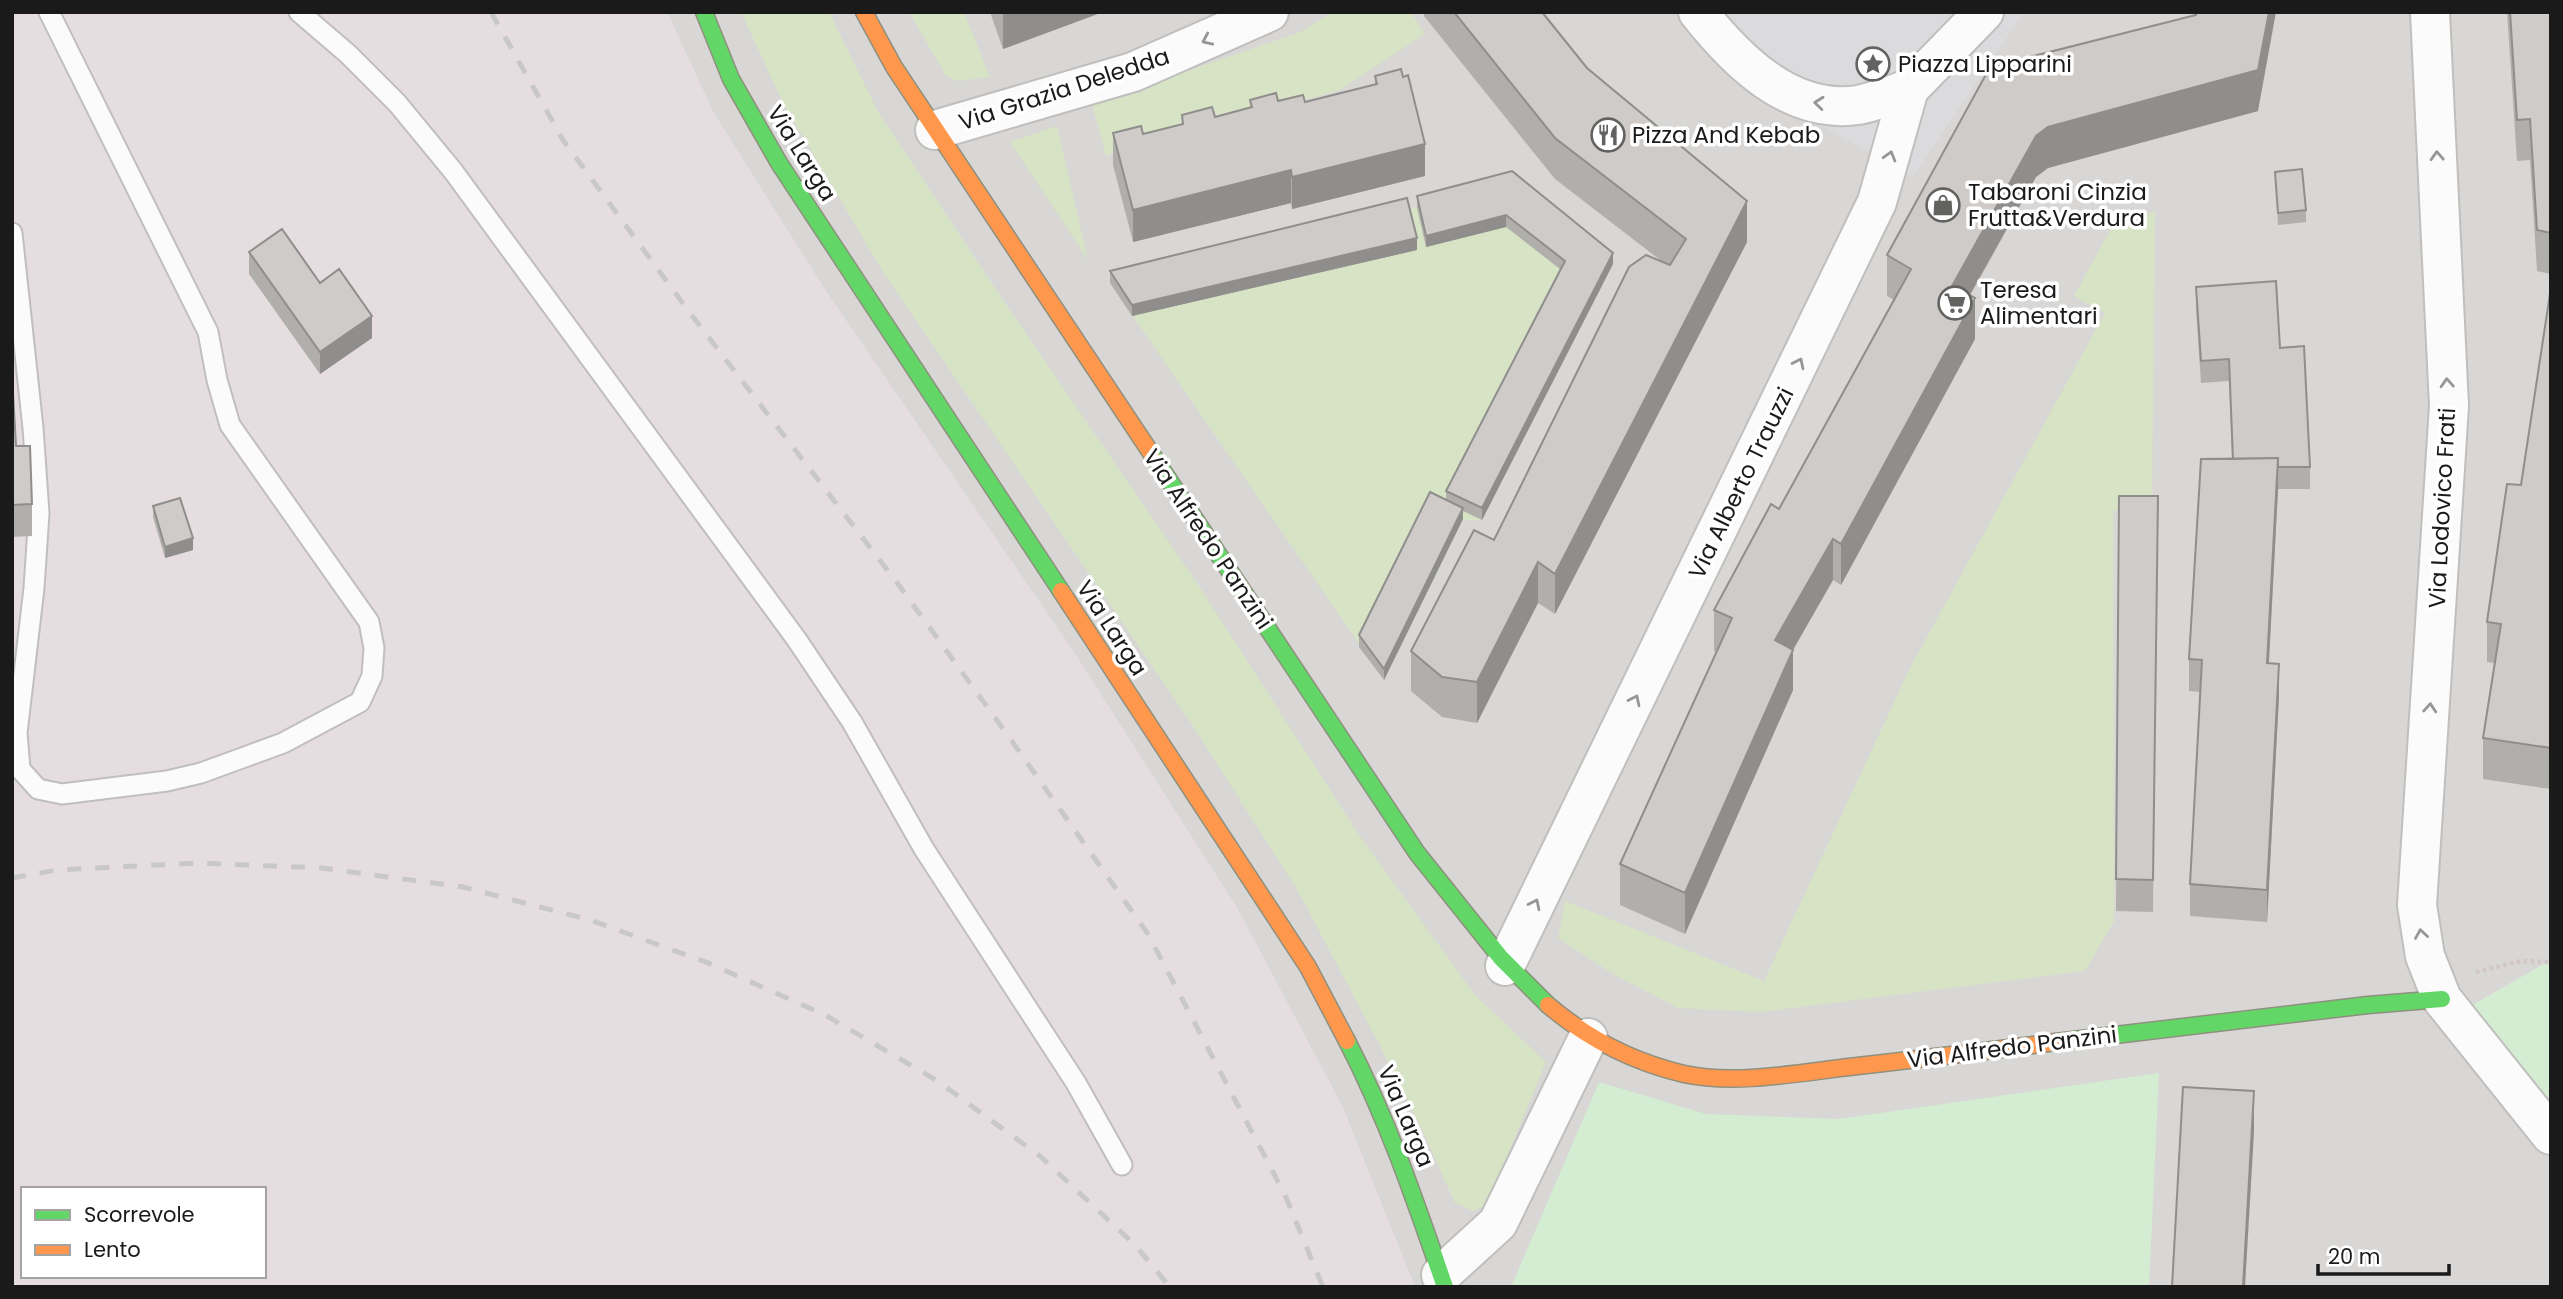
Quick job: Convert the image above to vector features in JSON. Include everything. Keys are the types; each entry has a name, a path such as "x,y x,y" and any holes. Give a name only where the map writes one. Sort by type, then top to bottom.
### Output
{"street":[{"name":"Via Larga","path":"704,12 731,79 779,163 1308,967 1365,1076 1405,1170 1443,1281"},
{"name":"Via Alfredo Panzini","path":"864,12 894,67 935,130 1417,853 1505,966 1546,1006 1588,1038 1641,1063 1688,1074 1783,1075 2354,1006 2439,992"},
{"name":"Via Grazia Deledda","path":"935,130 1133,72 1269,12"},
{"path":"1698,12 1721,42 1763,79 1812,104 1857,105 1909,89"},
{"name":"Via Alberto Trauzzi","path":"1505,966 1877,202 1909,89 1984,12"},
{"name":"Via Lodovico Frati","path":"2430,12 2449,406 2417,905 2425,956 2439,992 2551,1135"},
{"path":"1443,1281 1498,1223 1588,1038"}],"lane":[{"path":"12,233 33,428 39,513 34,588 17,733 20,769 38,789 62,794 167,781 284,743 360,702 372,676 373,649 369,622 230,425 217,380 208,332 49,12"},
{"path":"299,12 348,54 397,103 453,172 797,640 852,722 924,849 1076,1083 1122,1165"}],"path":[{"path":"2439,992 2479,971 2521,961 2551,962"}],"shaded area":[{"path":"12,12 667,12 713,112 825,290 1073,651 1237,908 1342,1106 1415,1287 12,1287"},
{"path":"667,12 1714,12 1913,176 2023,12 2551,12 2551,960 2471,1006 2551,1119 2551,1287 1415,1287 1342,1106 1237,908 1073,651 825,290 713,112"},
{"name":"Piazza Lipparini","path":"1714,12 2023,12 1913,176 1803,116"}],"green space":[{"path":"741,12 829,12 878,112 1197,583 1361,838 1475,995 1546,1062 1487,1205 1473,1211 1455,1203 1388,1061 1298,891 1191,723 885,275 783,103"},
{"path":"909,12 964,12 990,77 958,81 946,76"},
{"path":"1333,12 1411,12 1425,34 1340,90 1106,156 1092,104 1300,32"},
{"path":"1057,126 1088,260 1010,142"},
{"path":"1512,183 1613,264 1482,520 1463,520 1384,680 1110,283"},
{"path":"2155,211 2152,509 2113,511 2114,921 2085,971 1760,1012 1678,1008 1613,974 1558,938 1565,901 1764,981 1910,668 2105,313 2074,296 2113,225"},
{"path":"2551,960 2551,1119 2471,1006"},
{"path":"2159,1073 2149,1287 1511,1287 1599,1082 1706,1114 1839,1119"}],"building":[{"path":"1454,12 1542,12 1587,68 1747,201 1555,574 1538,562 1477,682 1442,677 1411,651 1474,530 1494,540 1629,267 1646,255 1670,265 1686,239 1555,138"},
{"path":"2197,12 2269,12 2258,70 2048,127 2036,136 1952,286 1975,298 1841,544 1833,539 1775,640 1793,650 1685,893 1620,864 1732,618 1714,610 1771,504 1779,509 1911,269 1887,255 1990,67 2196,15"},
{"path":"2510,12 2551,12 2551,233 2537,230 2530,119 2517,120"},
{"path":"1401,69 1403,77 1408,75 1425,144 1292,177 1291,170 1133,210 1113,133 1141,126 1143,134 1183,124 1182,115 1212,107 1215,117 1252,107 1250,100 1276,93 1278,101 1303,95 1305,102 1377,84 1375,76"},
{"path":"2302,169 2306,210 2278,213 2275,172"},
{"path":"1512,171 1613,253 1482,508 1446,491 1565,261 1506,215 1426,236 1417,196"},
{"path":"1407,198 1417,238 1132,305 1110,271"},
{"path":"282,229 320,283 339,269 372,316 320,352 249,252"},
{"path":"2276,281 2280,348 2304,346 2310,467 2278,467 2278,458 2233,459 2229,359 2201,361 2196,287"},
{"path":"2551,287 2551,748 2483,738 2501,624 2487,622 2507,484 2521,485"},
{"path":"12,374 16,446 30,446 32,504 12,505"},
{"path":"2278,458 2267,663 2279,664 2267,890 2190,884 2202,660 2189,659 2201,459"},
{"path":"1430,492 1463,508 1384,669 1359,635"},
{"path":"2119,496 2158,496 2153,880 2116,879"},
{"path":"180,498 193,538 165,547 153,506"},
{"path":"2183,1087 2254,1091 2243,1287 2172,1287"}],"railway":[{"path":"491,12 563,140 690,313 898,584 1148,934 1285,1195 1323,1287"},
{"path":"12,878 57,870 199,863 321,868 463,887 590,920 706,962 825,1015 936,1080 1040,1156 1135,1245 1170,1287"}],"traffic: fast":[{"path":"704,12 731,79 779,163 1061,591"},
{"path":"1151,453 1417,853 1501,958 1548,1005"},
{"path":"2056,1042 2368,1005 2442,999"},
{"path":"1347,1041 1388,1131 1445,1287"}],"traffic: slow":[{"path":"864,12 894,67 1151,453"},
{"path":"1061,591 1308,967 1347,1041"},
{"path":"1548,1005 1595,1039 1629,1056 1665,1069 1704,1077 1788,1075 2056,1042"}],"place":[{"name":"Piazza Lipparini","path":"1873,64"},
{"name":"Pizza And Kebab","path":"1608,135"},
{"name":"Tabaroni Cinzia Frutta&Verdura","path":"1943,205"},
{"name":"Teresa Alimentari","path":"1955,303"}]}
